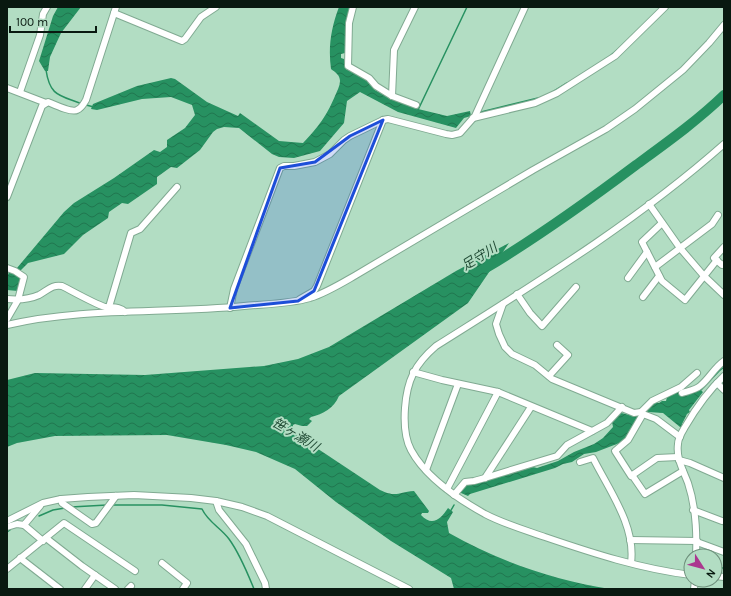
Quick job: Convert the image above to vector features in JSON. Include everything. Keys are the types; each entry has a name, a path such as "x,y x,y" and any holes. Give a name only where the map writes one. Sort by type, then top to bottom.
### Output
{"street":[{"path":"20,92 40,35 43,14 47,7"},
{"path":"7,88 46,103 48,102 73,111 78,110 82,107 86,100 115,10 182,41 201,17 216,7"},
{"path":"354,7 349,23 348,66 369,78 376,86 392,96 416,105"},
{"path":"392,96 394,50 414,7"},
{"path":"230,308 234,289 280,168 284,166 294,166 315,162 330,154 350,136 388,119 452,135 460,133 473,118 526,7"},
{"path":"473,118 535,103 557,93 615,56 665,7"},
{"path":"7,325 67,315 230,308 298,301 311,298 328,291 533,170 606,129 635,109 683,70 724,25"},
{"path":"7,197 42,106 46,103"},
{"path":"298,301 314,291 383,120"},
{"path":"683,574 666,572 574,547 517,527 486,514 454,495 426,470 411,450 407,442 405,430 405,405 409,382 413,372 425,355 436,346 572,260 698,167 724,144"},
{"path":"7,176 15,177"},
{"path":"110,307 132,234 140,230 177,187"},
{"path":"649,204 680,248 704,276 724,295"},
{"path":"655,267 712,224 718,215"},
{"path":"662,222 642,242 662,281 685,300 717,260"},
{"path":"724,247 714,258 722,265 724,264"},
{"path":"628,278 647,252"},
{"path":"7,268 24,277 18,300 7,320"},
{"path":"643,297 659,276"},
{"path":"7,299 18,300 33,297 56,285 62,286 104,306 120,308 125,312"},
{"path":"517,294 542,326 576,287"},
{"path":"503,304 496,324 505,347 512,354 534,365 552,379 634,413 642,413 656,419 680,437"},
{"path":"549,376 568,355 557,345"},
{"path":"682,393 702,385 718,365 724,361"},
{"path":"413,372 458,384 498,392 531,407 592,431"},
{"path":"683,471 645,494 615,451 628,440 642,413 652,401 681,387 697,373"},
{"path":"697,548 693,510 688,483 679,458 678,443 698,406 724,376"},
{"path":"717,383 724,390"},
{"path":"426,470 458,384"},
{"path":"448,489 498,392"},
{"path":"485,478 531,407"},
{"path":"454,495 465,482 485,478 557,456 567,445 607,423 622,407"},
{"path":"580,462 593,458 624,519 630,540 632,553 631,563"},
{"path":"632,475 657,458 679,458 724,478"},
{"path":"7,521 42,503 61,500 134,495 168,496 216,501 242,507 267,516 409,589"},
{"path":"61,500 62,503 92,524 96,523 116,496"},
{"path":"216,501 219,510 246,544 266,589"},
{"path":"24,525 42,503"},
{"path":"693,510 722,521"},
{"path":"7,569 64,523 135,571"},
{"path":"7,527 17,524 24,525 115,589"},
{"path":"630,540 697,542 724,552"},
{"path":"20,558 60,589"},
{"path":"162,563 187,583 183,589"},
{"path":"85,589 95,575"}],"highlighted area":[{"path":"383,120 314,291 298,301 230,308 280,168 315,162 350,136"}],"water":[{"path":"58,7 81,7 61,33 50,57 48,71 45,71 39,61 53,16"},
{"path":"339,7 352,7 345,27 345,53 341,54 341,58 344,59 346,69 366,79 375,90 414,108 447,116 470,111 471,116 464,118 456,128 398,112 360,92 347,101 344,123 320,151 294,158 279,157 272,154 239,128 224,127 217,129 213,132 200,150 177,168 171,167 157,177 157,184 128,204 122,203 109,212 108,218 83,235 64,254 28,263 21,270 18,270 17,268 64,212 74,203 114,178 154,150 160,152 167,147 167,140 185,128 195,115 192,105 171,97 142,99 97,110 91,109 93,104 137,86 171,78 175,79 207,102 238,116 240,113 279,141 303,143 325,116 340,85 339,77 331,69 330,53 332,30"},
{"name":"笹ヶ瀬川","path":"509,243 468,303 339,396 328,410 311,417 309,419 312,421 307,426 295,424 293,425 293,430 297,435 380,490 390,494 414,491 429,511 428,513 422,513 421,515 425,519 429,521 436,520 448,508 453,512 447,522 449,533 468,543 507,561 547,575 610,589 454,589 451,578 391,541 336,502 295,469 256,452 226,445 167,435 55,436 17,443 7,447 7,380 35,373 145,375 264,366 298,359 329,347 456,271"},
{"path":"9,272 15,273 21,278 18,291 7,290 7,278"},
{"path":"699,389 703,392 689,410 690,412 687,414 682,424 683,427 680,427 663,413 648,412 638,417 626,439 622,442 596,452 584,454 572,462 555,468 470,494 468,496 461,493 460,490 467,485 533,467 537,468 558,461 574,452 594,444 603,438 613,427 612,422 621,413 635,416 655,402 659,403 666,401 667,397 677,392 683,394"}],"waterway":[{"path":"418,110 467,7"},
{"path":"610,56 617,50"},
{"path":"46,70 50,85 57,94 82,104"},
{"path":"551,93 567,83"},
{"name":"足守川","path":"486,268 544,231 600,192 681,132 724,95"},
{"path":"481,112 538,98"},
{"path":"86,105 94,107"},
{"path":"700,391 724,367"},
{"path":"71,507 107,505"},
{"path":"113,505 162,505 202,509 208,518 226,535 237,551 254,589"},
{"path":"450,512 454,505"},
{"path":"39,516 53,510 65,508"}]}
